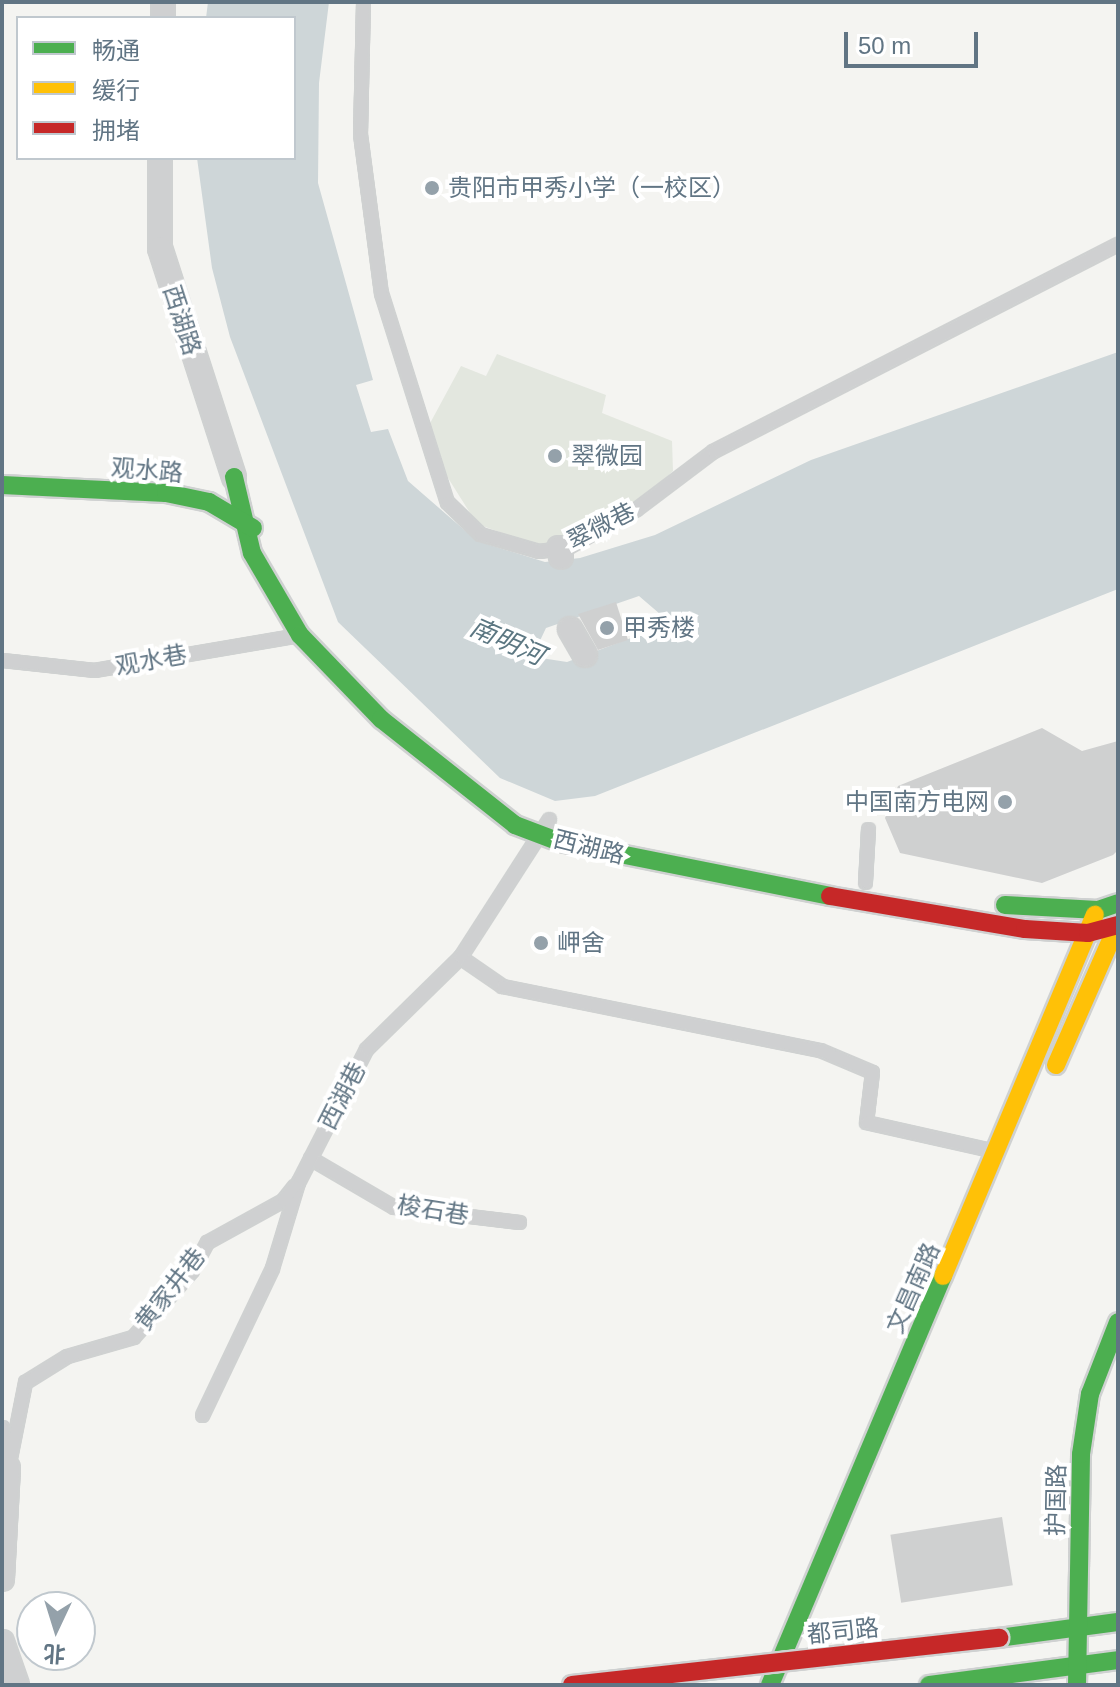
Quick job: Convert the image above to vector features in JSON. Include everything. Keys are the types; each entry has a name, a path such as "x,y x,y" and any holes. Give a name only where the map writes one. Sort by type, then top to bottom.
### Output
{"main road":[{"name":"西湖路","path":"234,477 246,520"},
{"name":"西湖路","path":"234,477 261,550 300,635 381,719 479,800 543,826 746,882 1025,929 1088,933"},
{"name":"观水路","path":"2,485 166,493 209,502 246,520 261,550"},
{"name":"观水路","path":"2,504 203,517 261,550"},
{"name":"西湖路","path":"261,550 336,655 488,789 543,826 751,864 1030,909 1098,910 1118,903"},
{"name":"文昌南路","path":"770,1685 999,1152 1098,910"},
{"path":"1051,1077 1115,935"},
{"name":"文昌南路","path":"793,1685 814,1623 989,1220"},
{"name":"护国路","path":"1077,1685 1081,1454 1090,1394 1118,1322"},
{"name":"都司路","path":"572,1685 1118,1622"},
{"path":"929,1685 1118,1660"}],"street":[{"name":"西湖路","path":"160,160 160,248 234,477"},
{"path":"570,629 585,655"},
{"path":"1030,909 1088,933 1115,935"},
{"path":"2,1579 8,1468"},
{"path":"2,1642 17,1685"}],"lane":[{"name":"翠微巷","path":"363,2 360,134 381,293 426,448 447,502 480,534 539,551 560,552 636,509 736,438 1118,244"},
{"name":"观水巷","path":"2,660 94,670 300,635"},
{"name":"西湖巷","path":"202,1415 272,1268 298,1182 366,1049 460,957 543,826"},
{"path":"865,882 868,829"},
{"path":"460,957 502,986 820,1050 872,1072 866,1122 999,1152"},
{"name":"梭石巷","path":"310,1158 394,1207 519,1222"},
{"name":"黄家井巷","path":"8,1468 25,1382 67,1356 133,1337 192,1270 207,1242 283,1200 298,1182"},
{"path":"2,1427 8,1468"}],"shaded area":[{"name":"翠微园","path":"497,354 606,395 602,413 672,441 673,471 639,503 587,533 541,547 477,524 443,470 428,427 461,366 486,376"}],"water":[{"name":"南明河","path":"208,2 329,2 319,83 318,183 373,380 356,385 371,432 388,429 408,481 477,541 545,562 580,558 655,535 811,460 1118,352 1118,589 595,796 555,801 500,778 338,622 230,337 212,268 197,160 296,160 296,16 206,16","holes":["639,596 660,614 647,632 567,662 541,658 537,647 546,628"]}],"building":[{"path":"616,602 628,640 598,650 578,614"},
{"name":"中国南方电网","path":"1042,728 1082,751 1118,741 1118,850 1113,855 1042,883 900,853 885,818 898,786"},
{"path":"1002,1517 1013,1585 901,1603 890,1535"}],"traffic: fast":[{"path":"234,477 252,553 300,635 381,719 515,825 560,842 830,896"},
{"path":"2,485 166,493 209,502 253,528"},
{"path":"1005,905 1098,910 1118,903"},
{"path":"770,1685 943,1276"},
{"path":"1077,1685 1081,1454 1090,1394 1118,1322"},
{"path":"999,1638 1118,1622"},
{"path":"929,1685 1118,1660"}],"traffic: slow":[{"path":"943,1276 1095,915"},
{"path":"1056,1065 1117,926"}],"traffic: jam":[{"path":"830,896 1025,929 1088,933 1118,925"},
{"path":"572,1685 999,1638"}],"place":[{"name":"贵阳市甲秀小学（一校区）","path":"432,188"},
{"name":"翠微园","path":"555,456"},
{"name":"甲秀楼","path":"607,628"},
{"name":"中国南方电网","path":"1005,802"},
{"name":"岬舍","path":"541,943"}]}
